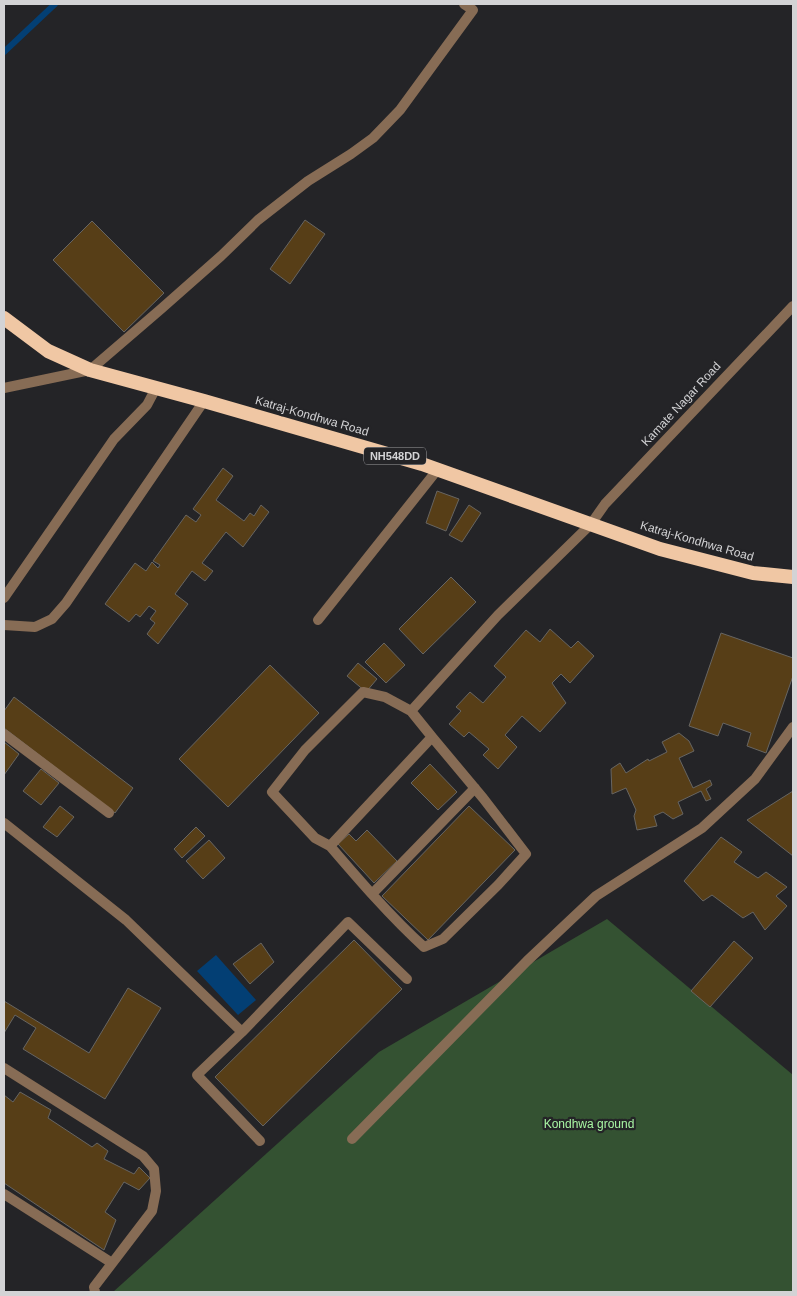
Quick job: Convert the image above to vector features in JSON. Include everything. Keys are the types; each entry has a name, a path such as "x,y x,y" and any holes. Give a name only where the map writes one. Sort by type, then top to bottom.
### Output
{"highway":[{"name":"Katraj-Kondhwa Road","path":"4,318 48,351 90,370 438,469 660,549 753,573 793,577"}],"street":[{"path":"4,388 90,370 208,268 258,220 308,181 374,138 400,110 475,7 464,4"},
{"name":"Kamate Nagar Road","path":"411,711 498,615 592,524 605,504 793,306"},
{"path":"4,598 114,439 147,404 156,388"},
{"path":"4,625 35,627 52,619 66,603 204,401"},
{"path":"318,620 438,469"},
{"path":"363,692 385,698 411,711 432,737 475,788 526,854 498,885 443,939 424,947 411,936 330,846 315,838 272,792 305,750 363,692"},
{"path":"352,1139 521,967 596,896 702,828 729,804 755,779 793,727"},
{"path":"4,734 108,813"},
{"path":"330,846 432,737"},
{"path":"372,894 475,788"},
{"path":"4,823 126,920 242,1032"},
{"path":"260,1141 198,1075 348,922 407,979"},
{"path":"4,1068 143,1156 154,1169 156,1191 152,1211 94,1287 95,1292"},
{"path":"4,1194 112,1263"}],"green space":[{"name":"Kondhwa ground","path":"607,919 793,1075 793,1292 113,1292 379,1052"}],"water":[{"path":"216,955 256,1000 238,1015 197,971"}],"building":[{"path":"305,220 325,234 290,284 270,269"},
{"path":"92,221 164,293 124,332 53,260"},
{"path":"223,468 233,476 216,500 244,521 250,513 254,516 261,505 269,512 243,547 226,532 202,563 213,571 205,581 192,571 175,594 188,604 158,644 147,634 155,623 150,619 156,611 149,606 140,617 136,614 129,622 105,604 135,563 146,571 152,562 158,568 160,565 153,561 186,515 196,522 201,515 193,509"},
{"path":"437,491 459,499 446,531 426,523"},
{"path":"469,505 481,513 462,542 449,535"},
{"path":"451,577 476,602 423,654 399,629"},
{"path":"550,629 571,648 578,641 594,656 570,683 561,674 552,683 566,703 540,732 522,716 505,735 517,747 498,769 483,755 489,749 469,732 464,737 449,724 461,711 456,707 470,692 483,703 506,677 494,666 526,630 540,642"},
{"path":"721,633 793,658 793,676 766,753 747,746 751,733 723,723 718,736 689,726"},
{"path":"384,643 405,665 386,683 365,662"},
{"path":"358,663 377,679 366,692 347,676"},
{"path":"270,665 319,713 228,807 179,759"},
{"path":"14,697 133,788 115,813 4,728 4,711"},
{"path":"679,733 689,741 694,751 679,758 693,788 710,780 712,785 706,789 711,799 706,801 701,791 678,802 683,814 673,819 663,812 654,816 657,826 637,830 634,816 636,810 626,788 612,794 611,769 620,763 626,773 648,759 649,761 667,752 662,742"},
{"path":"4,742 19,754 4,775"},
{"path":"430,764 457,792 438,810 411,783"},
{"path":"41,769 59,783 41,805 23,791"},
{"path":"793,791 793,856 747,820"},
{"path":"60,806 74,817 57,837 43,827"},
{"path":"469,806 515,850 428,940 382,896"},
{"path":"196,827 205,836 182,858 174,849"},
{"path":"367,830 397,861 374,883 338,844 349,834 356,841"},
{"path":"721,837 742,852 734,862 758,878 766,872 787,887 776,896 787,906 765,930 753,912 743,918 712,895 703,901 684,881"},
{"path":"209,840 225,858 203,879 186,861"},
{"path":"354,940 402,989 263,1126 215,1077"},
{"path":"734,941 753,958 710,1007 691,991"},
{"path":"261,943 274,962 250,984 233,964"},
{"path":"128,988 161,1008 105,1099 23,1049 36,1028 15,1015 4,1033 4,1001 89,1053"},
{"path":"20,1092 51,1110 48,1118 92,1147 97,1143 108,1151 104,1159 134,1174 139,1167 150,1178 139,1190 124,1182 105,1212 116,1220 104,1250 4,1183 4,1095 13,1102"}],"waterway":[{"path":"4,52 55,4"}]}
